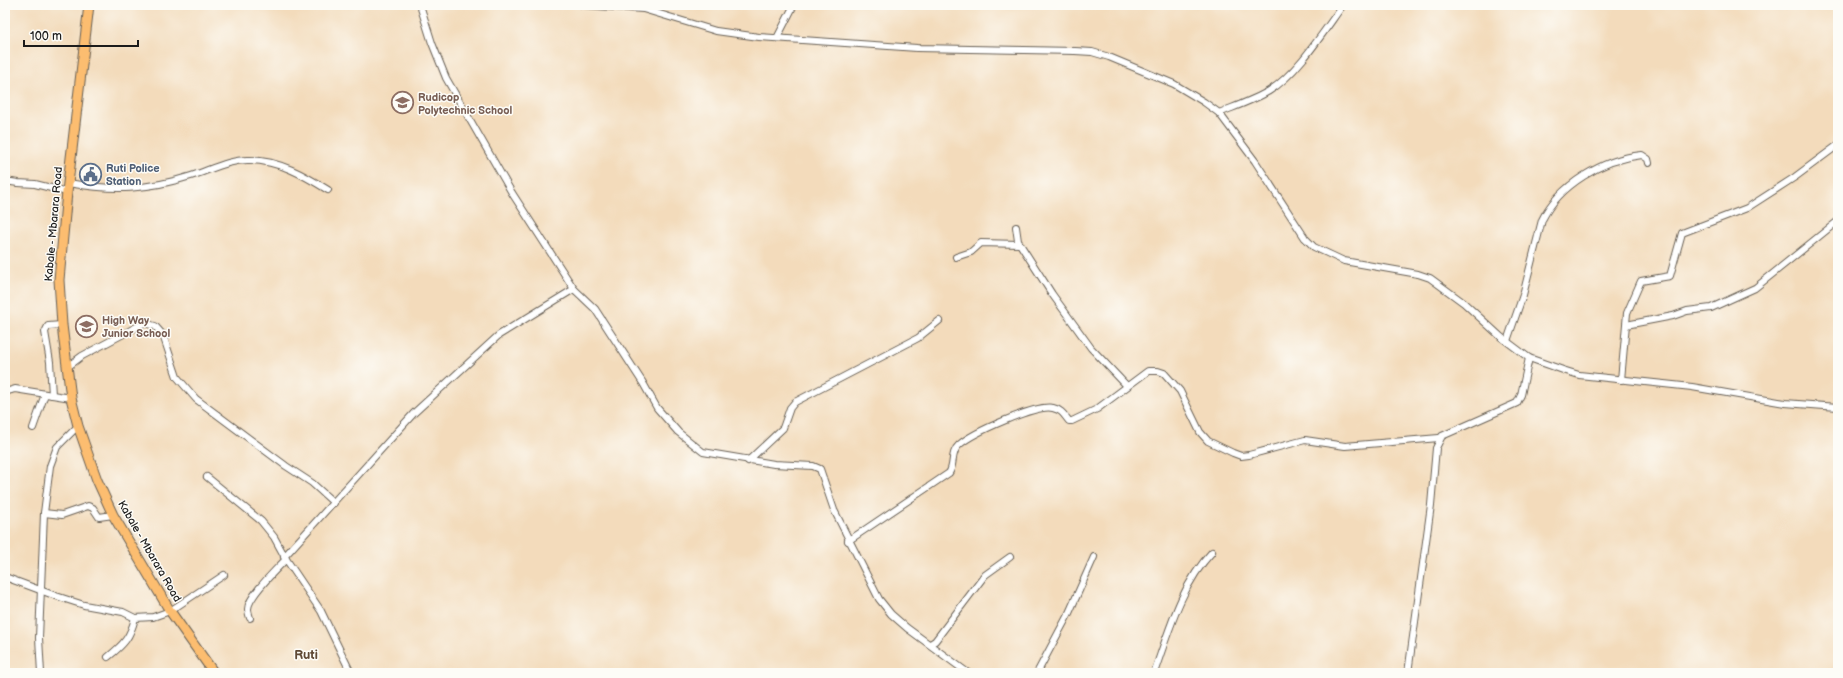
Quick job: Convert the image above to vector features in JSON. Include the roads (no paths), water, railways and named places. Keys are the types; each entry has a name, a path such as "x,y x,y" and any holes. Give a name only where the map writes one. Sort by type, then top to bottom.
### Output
{"main road":[{"name":"Kabale - Mbarara Road","path":"89,5 59,280 66,368 71,398 78,426 97,480 113,515 170,611 214,673"}],"street":[{"path":"420,5 432,43 446,78 512,193 574,289 595,309 643,383 657,408 678,432 703,452 748,461 813,466 820,469 834,510 848,541 879,599 891,614 906,628 968,673"},
{"path":"583,5 643,9 716,31 777,38 917,48 1092,52 1109,57 1174,84 1204,102 1219,114 1255,161 1305,238 1314,247 1344,261 1418,274 1430,278 1464,303 1507,341 1529,358 1579,375 1692,388 1785,403 1838,407"},
{"path":"777,38 794,5"},
{"path":"1219,114 1269,91 1281,82 1307,53 1343,5"},
{"path":"1621,380 1627,313 1641,281 1670,276 1682,234 1747,208 1795,177 1838,145"},
{"path":"1507,341 1523,295 1542,220 1547,210 1559,196 1572,185 1598,168 1618,160 1642,155 1648,159 1649,163"},
{"path":"5,181 18,184 68,187 117,189 144,187 179,180 231,162 249,160 275,163 299,172 328,190"},
{"path":"1626,325 1672,316 1687,311 1711,308 1755,288 1838,221"},
{"path":"1016,227 1019,244 1069,319 1091,348 1127,386"},
{"path":"956,257 971,252 981,243 1019,244"},
{"path":"250,618 247,610 248,604 257,591 414,414 499,335 574,289"},
{"path":"748,461 783,428 790,408 795,402 918,338 939,322"},
{"path":"66,368 82,356 144,323 149,323 155,326 163,335 177,377 196,398 286,466 312,483 334,504"},
{"path":"33,428 48,395 50,362 45,332 48,326 62,325"},
{"path":"848,541 949,473 951,470 955,449 975,433 1020,414 1047,407 1061,410 1069,421 1072,421 1097,409 1148,371 1158,371 1164,373 1174,382 1186,400 1200,432 1208,441 1219,448 1241,456 1305,440 1345,446 1439,438 1517,403 1521,395 1529,358"},
{"path":"5,392 15,389 71,398"},
{"path":"40,673 39,638 44,513 50,466 57,447 78,426"},
{"path":"1408,673 1431,505 1436,448 1439,438"},
{"path":"207,477 261,521 274,537 285,558 321,611 351,673"},
{"path":"44,513 62,515 88,506 93,508 99,517 113,515"},
{"path":"1154,673 1173,619 1185,592 1198,567 1212,552"},
{"path":"930,644 934,642 985,576 1010,557"},
{"path":"1037,673 1070,613 1094,557"},
{"path":"5,577 84,605 123,612 135,618 153,617 170,611 224,575"},
{"path":"108,657 119,648 131,634 135,618"}],"place":[{"name":"Rudicop Polytechnic School","path":"403,103"},
{"name":"Ruti Police Station","path":"91,174"},
{"name":"High Way Junior School","path":"87,326"}],"district":[{"name":"Ruti","path":"306,654"}]}
